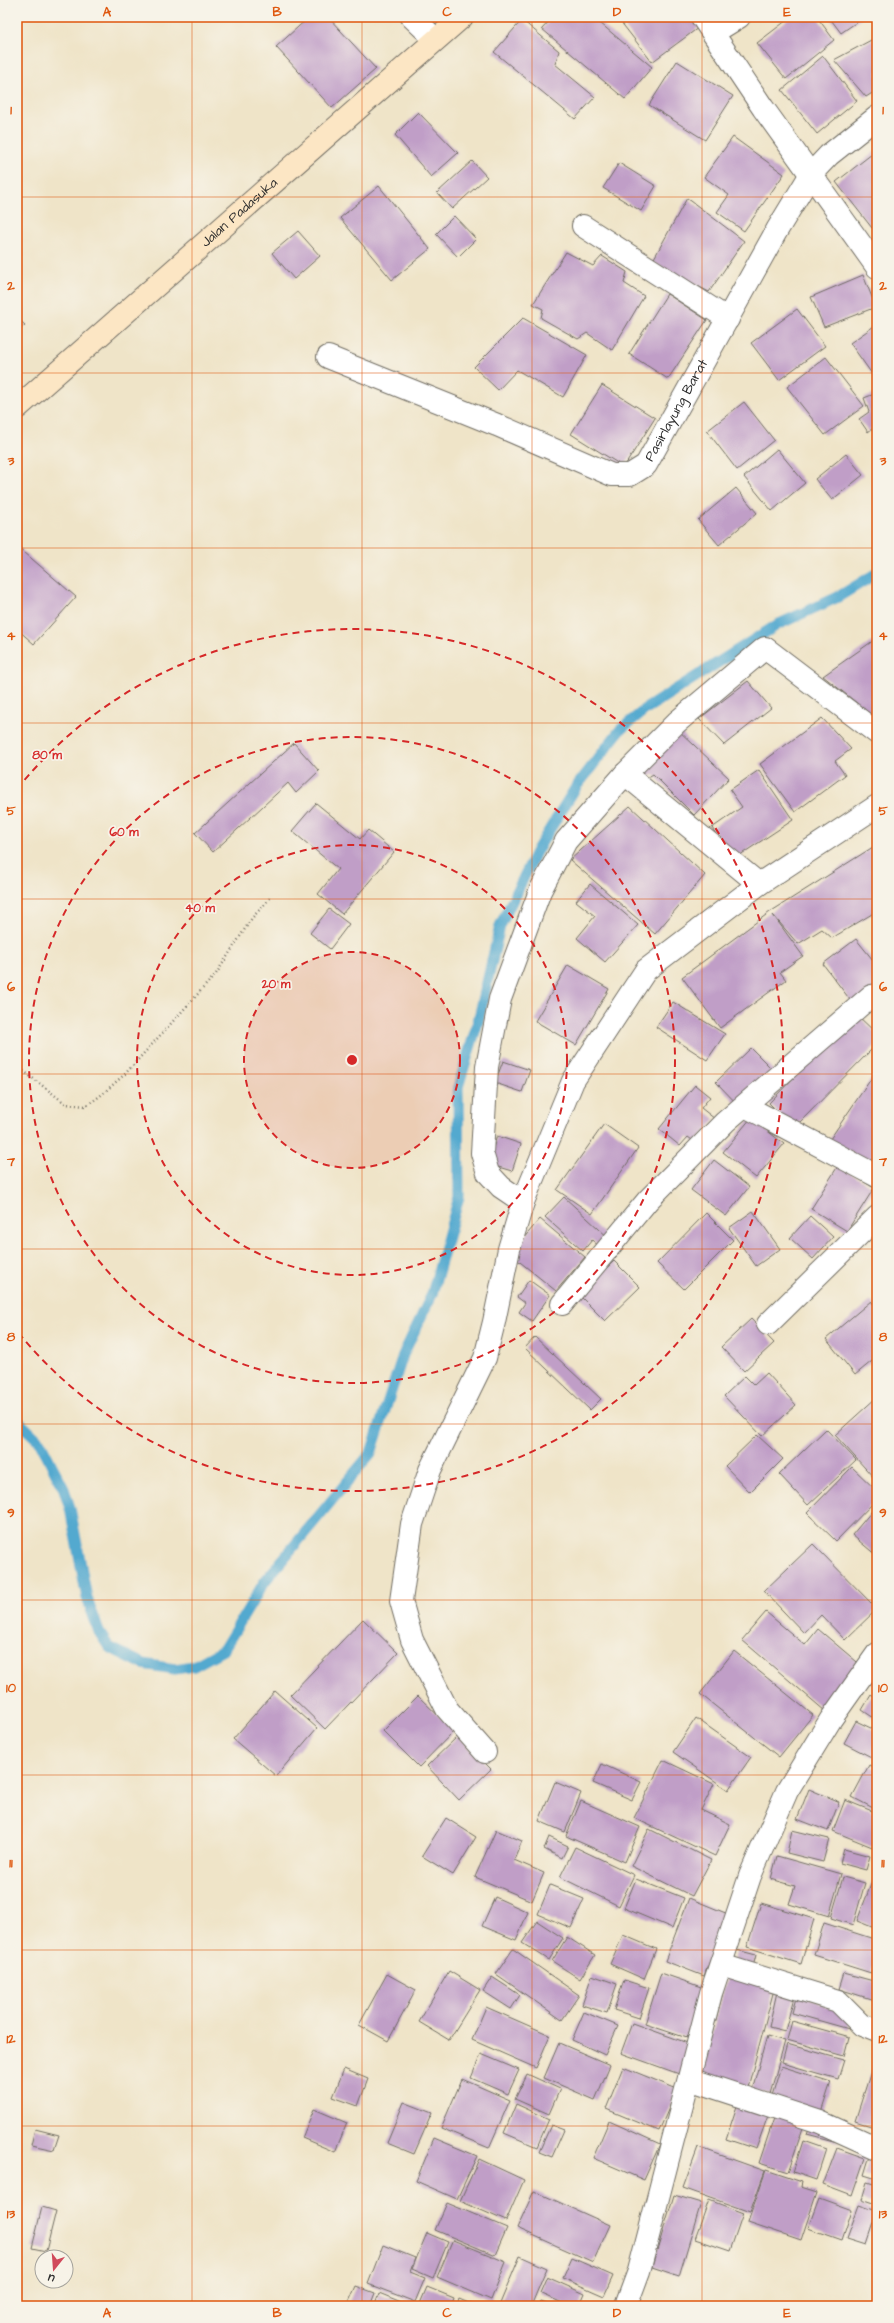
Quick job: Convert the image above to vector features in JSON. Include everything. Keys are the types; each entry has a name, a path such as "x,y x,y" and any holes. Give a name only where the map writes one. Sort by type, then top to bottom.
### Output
{"street":[{"path":"412,17 435,39"},
{"name":"Jalan Padasuka","path":"17,408 435,39 462,17"},
{"path":"739,17 708,25 763,108 877,267"},
{"name":"Pasirlayung Barat","path":"328,357 497,425 612,474 630,475 646,465 777,230 811,174 829,155 877,117"},
{"path":"583,226 728,319"},
{"path":"523,1202 501,1187 488,1173 482,1153 487,1067 500,999 540,891 566,841 625,774 677,722 765,648 877,733"},
{"path":"625,774 759,884"},
{"path":"484,1752 447,1709 412,1640 401,1601 412,1524 430,1470 485,1358 509,1249 523,1202 573,1081 646,970 759,884 877,806"},
{"path":"562,1304 648,1200 725,1122 871,996 877,995"},
{"path":"745,1106 877,1176"},
{"path":"768,1324 877,1217"},
{"path":"626,2306 639,2271 689,2079 721,1965 750,1876 788,1792 831,1719 877,1654"},
{"path":"721,1965 838,2001 862,2025 877,2031"},
{"path":"689,2079 820,2122 877,2148"}],"path":[{"path":"17,1066 66,1104 86,1106 124,1074 216,974 252,918 271,897"}],"building":[{"path":"309,17 328,17 376,69 332,108 276,47"},
{"path":"553,17 593,17 652,67 625,99 542,29"},
{"path":"617,17 696,17 702,25 652,62"},
{"path":"791,17 817,17 834,40 786,79 757,43"},
{"path":"829,17 864,17 841,33"},
{"path":"522,20 559,51 555,64 595,97 575,119 494,52"},
{"path":"873,39 877,44 877,90 866,97 834,60"},
{"path":"823,56 857,101 817,134 782,90"},
{"path":"677,61 733,96 705,140 649,105"},
{"path":"418,112 458,153 431,177 395,135"},
{"path":"733,137 784,174 744,231 717,212 729,195 704,177"},
{"path":"877,150 877,224 872,228 836,182"},
{"path":"472,161 487,177 452,209 437,193"},
{"path":"619,163 656,186 641,211 603,188"},
{"path":"379,186 430,249 392,280 340,218"},
{"path":"687,198 744,241 709,292 652,262"},
{"path":"454,216 476,239 458,257 436,234"},
{"path":"298,231 320,256 294,279 272,253"},
{"path":"566,252 593,266 602,256 627,272 624,283 644,296 612,350 587,333 578,339 541,318 543,309 533,304"},
{"path":"863,275 876,307 824,327 811,297"},
{"path":"667,294 707,320 668,379 629,354"},
{"path":"797,309 825,346 779,380 751,343"},
{"path":"17,318 25,325 17,332"},
{"path":"523,318 587,355 563,397 517,370 498,390 474,367"},
{"path":"877,324 877,381 850,343"},
{"path":"826,357 864,406 825,435 787,387"},
{"path":"602,385 655,418 624,467 571,434"},
{"path":"877,393 877,425 868,432 859,419 869,412 864,398"},
{"path":"744,402 774,440 737,470 707,431"},
{"path":"777,449 805,483 772,511 744,477"},
{"path":"846,454 863,475 832,500 815,479"},
{"path":"736,488 757,513 719,545 698,520"},
{"path":"17,546 76,597 34,644 17,629"},
{"path":"877,638 877,719 823,676"},
{"path":"748,681 771,708 724,745 699,719"},
{"path":"822,718 851,749 835,761 845,775 795,812 760,764"},
{"path":"677,729 729,778 694,815 653,774 647,778 634,769"},
{"path":"294,743 319,771 296,793 288,783 213,852 195,833"},
{"path":"759,770 793,820 734,859 712,828 742,807 730,790"},
{"path":"316,803 360,839 368,830 394,852 342,914 318,894 338,869 292,831"},
{"path":"630,806 705,875 655,934 570,860"},
{"path":"873,847 877,853 877,911 832,938 822,929 798,944 773,915 803,956 780,972 786,980 720,1028 682,977 770,912"},
{"path":"590,884 638,925 605,962 577,938 595,916 576,901"},
{"path":"329,909 349,924 330,949 310,933"},
{"path":"856,939 877,965 877,987 854,1005 823,964"},
{"path":"568,965 609,989 576,1045 535,1021"},
{"path":"673,1002 725,1034 707,1060 656,1027"},
{"path":"856,1014 877,1034 877,1044 794,1128 769,1103"},
{"path":"751,1048 776,1073 740,1107 716,1082"},
{"path":"503,1061 530,1070 522,1092 495,1083"},
{"path":"873,1076 877,1079 877,1170 830,1139"},
{"path":"695,1085 710,1097 701,1108 715,1119 696,1143 688,1137 680,1146 659,1129"},
{"path":"751,1118 784,1144 756,1178 723,1152"},
{"path":"604,1124 638,1148 592,1214 557,1190"},
{"path":"497,1136 521,1144 512,1171 488,1164"},
{"path":"714,1160 749,1187 726,1216 691,1190"},
{"path":"838,1166 874,1188 847,1231 811,1209"},
{"path":"564,1197 610,1239 602,1249 592,1240 583,1251 545,1217"},
{"path":"753,1211 780,1249 756,1266 729,1228"},
{"path":"706,1213 733,1240 684,1289 657,1263"},
{"path":"810,1216 833,1237 813,1259 790,1238"},
{"path":"540,1219 585,1257 556,1291 510,1254"},
{"path":"614,1261 640,1287 605,1321 579,1295"},
{"path":"529,1280 550,1295 532,1321 519,1312 525,1303 517,1297"},
{"path":"871,1301 877,1308 877,1357 855,1375 826,1339"},
{"path":"751,1319 774,1343 744,1371 721,1347"},
{"path":"535,1337 601,1399 590,1410 525,1348"},
{"path":"767,1373 796,1405 762,1436 724,1396 745,1376 754,1385"},
{"path":"877,1397 877,1477 875,1479 835,1435"},
{"path":"826,1429 856,1460 808,1505 779,1474"},
{"path":"757,1435 783,1459 750,1492 725,1466"},
{"path":"852,1467 877,1491 877,1499 836,1541 807,1513"},
{"path":"877,1505 877,1556 852,1535"},
{"path":"813,1544 877,1609 845,1640 821,1615 804,1633 764,1591"},
{"path":"766,1612 805,1645 818,1629 863,1667 825,1711 742,1640"},
{"path":"363,1619 398,1653 325,1729 290,1695"},
{"path":"734,1651 813,1715 779,1757 700,1694"},
{"path":"275,1691 317,1728 276,1776 233,1739"},
{"path":"871,1695 877,1699 877,1720 862,1710"},
{"path":"418,1696 454,1731 419,1767 383,1731"},
{"path":"696,1718 751,1757 728,1790 673,1752"},
{"path":"856,1721 877,1731 877,1760 844,1743"},
{"path":"458,1736 491,1769 459,1800 427,1766"},
{"path":"663,1760 714,1784 701,1810 730,1824 715,1856 634,1818"},
{"path":"602,1764 641,1782 632,1800 593,1783"},
{"path":"869,1765 877,1769 877,1810 852,1797"},
{"path":"555,1782 581,1793 565,1832 539,1821"},
{"path":"809,1789 839,1802 828,1831 797,1819"},
{"path":"845,1800 877,1813 877,1849 833,1831"},
{"path":"581,1801 640,1827 625,1862 566,1836"},
{"path":"446,1818 476,1837 453,1875 422,1856"},
{"path":"649,1829 711,1860 692,1896 631,1866"},
{"path":"496,1830 522,1841 514,1860 544,1873 532,1901 475,1877"},
{"path":"792,1830 829,1839 823,1862 787,1853"},
{"path":"549,1837 568,1846 562,1858 544,1849"},
{"path":"575,1847 634,1875 619,1906 560,1877"},
{"path":"844,1849 870,1856 866,1870 840,1863"},
{"path":"777,1856 841,1874 829,1916 789,1904 795,1886 771,1879"},
{"path":"875,1874 877,1875 877,1929 857,1921"},
{"path":"843,1877 865,1883 853,1925 831,1918"},
{"path":"636,1879 684,1898 672,1928 624,1908"},
{"path":"550,1885 584,1899 571,1928 538,1914"},
{"path":"495,1897 528,1912 516,1940 482,1926"},
{"path":"689,1898 728,1914 704,1976 665,1961"},
{"path":"761,1903 814,1919 801,1964 747,1947"},
{"path":"537,1921 563,1938 549,1960 522,1943"},
{"path":"824,1923 877,1940 877,1955 871,1973 814,1955"},
{"path":"623,1935 656,1949 644,1979 610,1964"},
{"path":"567,1937 595,1955 580,1979 552,1961"},
{"path":"513,1949 579,1995 562,2020 496,1974"},
{"path":"737,1950 756,1955 752,1971 732,1965"},
{"path":"729,1970 776,1982 747,2091 700,2079"},
{"path":"449,1971 480,1990 449,2040 419,2022"},
{"path":"661,1973 704,1988 687,2038 645,2024"},
{"path":"844,1973 877,1982 874,2000 839,1989"},
{"path":"387,1974 416,1990 388,2041 359,2025"},
{"path":"592,1975 617,1984 607,2013 582,2005"},
{"path":"492,1977 520,1995 511,2009 483,1991"},
{"path":"624,1980 649,1988 639,2018 614,2010"},
{"path":"777,1992 794,1997 785,2031 769,2027"},
{"path":"797,1994 849,2015 849,2029 792,2013"},
{"path":"486,2007 550,2035 536,2068 472,2040"},
{"path":"584,2012 618,2026 605,2055 572,2040"},
{"path":"792,2021 849,2037 844,2056 787,2040"},
{"path":"632,2023 693,2045 682,2075 621,2053"},
{"path":"767,2036 785,2041 770,2094 752,2090"},
{"path":"559,2043 610,2065 595,2100 544,2078"},
{"path":"787,2044 844,2060 838,2079 782,2063"},
{"path":"481,2054 519,2070 508,2094 471,2078"},
{"path":"876,2056 877,2057 877,2128 855,2121"},
{"path":"781,2066 831,2082 820,2116 771,2099"},
{"path":"623,2067 677,2089 659,2131 606,2109"},
{"path":"344,2069 368,2079 358,2106 333,2097"},
{"path":"527,2074 560,2089 549,2114 515,2099"},
{"path":"462,2079 510,2100 489,2148 441,2128"},
{"path":"739,2100 770,2110 756,2149 726,2139"},
{"path":"404,2102 432,2113 414,2154 387,2143"},
{"path":"516,2104 549,2119 537,2147 504,2133"},
{"path":"314,2109 347,2123 335,2152 302,2138"},
{"path":"777,2109 806,2119 788,2172 759,2163"},
{"path":"609,2121 660,2144 644,2180 593,2158"},
{"path":"551,2125 564,2130 552,2157 539,2152"},
{"path":"810,2125 841,2143 807,2134"},
{"path":"35,2129 59,2135 54,2150 31,2145"},
{"path":"434,2138 477,2156 457,2199 416,2181"},
{"path":"803,2141 826,2149 816,2180 793,2172"},
{"path":"698,2147 765,2171 750,2212 683,2188"},
{"path":"837,2148 865,2158 852,2196 823,2185"},
{"path":"871,2152 877,2154 877,2179 864,2175"},
{"path":"479,2159 524,2180 506,2221 460,2201"},
{"path":"766,2170 802,2182 801,2187 817,2192 801,2240 748,2222"},
{"path":"867,2182 877,2185 877,2204 862,2199"},
{"path":"534,2191 610,2225 593,2262 517,2228"},
{"path":"674,2195 701,2203 679,2276 652,2267"},
{"path":"819,2198 852,2210 842,2240 808,2228"},
{"path":"709,2200 743,2213 730,2251 695,2239"},
{"path":"447,2203 507,2228 495,2255 435,2230"},
{"path":"859,2205 877,2211 866,2244 847,2238"},
{"path":"42,2207 56,2211 46,2249 32,2248"},
{"path":"427,2233 448,2242 433,2278 412,2269"},
{"path":"453,2240 506,2262 491,2300 437,2277"},
{"path":"383,2245 415,2258 410,2272 425,2278 415,2302 368,2284"},
{"path":"520,2256 547,2268 531,2306 499,2306"},
{"path":"572,2258 613,2276 604,2296 563,2278"},
{"path":"547,2277 585,2294 580,2306 569,2306 540,2293"},
{"path":"356,2286 375,2293 370,2306 347,2306"},
{"path":"427,2287 454,2298 451,2306 419,2306"},
{"path":"379,2293 411,2306 374,2306"},
{"path":"459,2299 476,2306 456,2306"},
{"path":"541,2302 552,2306 539,2306"}],"waterway":[{"path":"17,1420 40,1442 64,1489 70,1508 87,1598 99,1632 109,1647 143,1664 175,1669 194,1666 223,1650 265,1581 371,1453 403,1355 432,1294 459,1197 458,1087 478,1022 500,926 537,850 576,787 620,730 647,708 777,625 838,597 877,573"}]}
